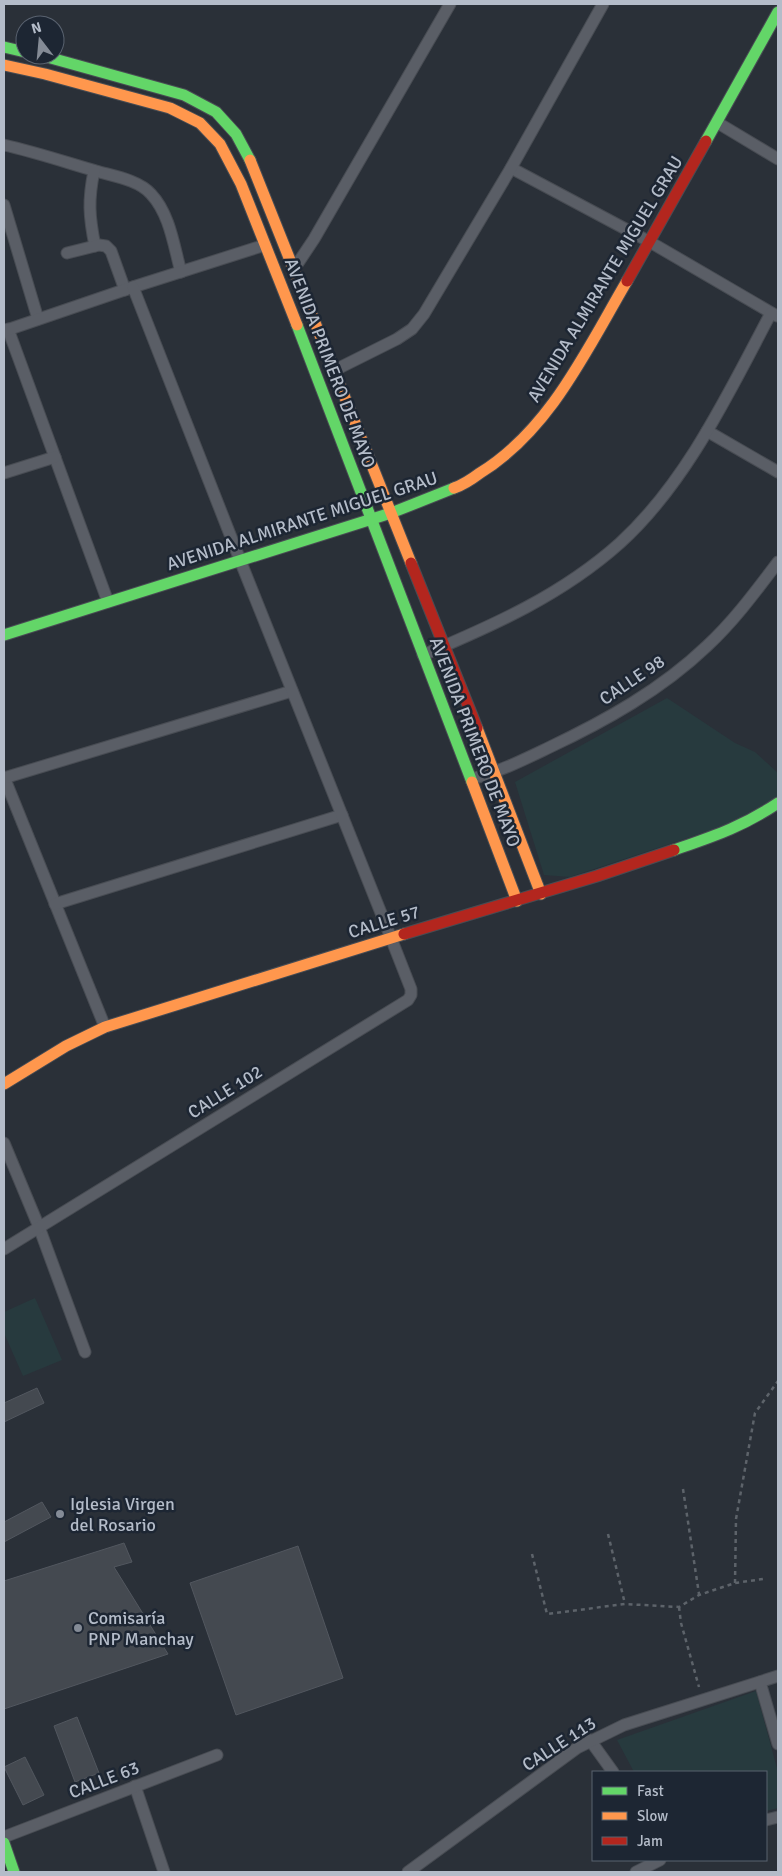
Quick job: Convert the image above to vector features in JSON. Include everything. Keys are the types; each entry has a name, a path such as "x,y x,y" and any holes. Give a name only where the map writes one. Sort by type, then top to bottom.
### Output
{"street":[{"path":"294,269 314,239 450,4"},
{"path":"333,371 397,339 412,329 424,314 511,168 603,4"},
{"name":"AVENIDA ALMIRANTE MIGUEL GRAU","path":"4,635 391,513 434,497 479,475 512,450 559,396 718,123 778,12"},
{"name":"AVENIDA PRIMERO DE MAYO","path":"65,62 168,89 196,100 216,112 236,134 247,154 294,269 333,371 445,646 541,894"},
{"name":"AVENIDA PRIMERO DE MAYO","path":"4,65 45,74 170,108 200,123 214,136 226,154 241,184 372,519 517,901"},
{"path":"718,123 778,158"},
{"path":"4,145 46,155 94,170 139,185 152,194 165,218 181,272"},
{"path":"423,655 510,617 560,588 621,542 680,472 707,431 775,315 650,242 511,168"},
{"path":"66,253 95,246 89,216 89,202 94,170"},
{"path":"4,205 38,319"},
{"name":"CALLE 102","path":"4,1249 408,1000 411,996 411,989 391,938 129,288 109,248 102,245 95,246"},
{"path":"108,602 6,330 129,288 265,245"},
{"path":"707,431 778,472"},
{"path":"4,473 55,457"},
{"name":"CALLE 98","path":"471,780 494,773 592,727 647,694 707,647 778,562"},
{"path":"105,1027 4,778 292,691"},
{"name":"CALLE 57","path":"4,1084 66,1046 105,1027 391,938 541,894 731,830 754,819 778,803"},
{"path":"55,904 342,815"},
{"path":"4,1143 40,1227 85,1352"},
{"name":"CALLE 113","path":"408,1872 590,1740 624,1725 778,1676"},
{"path":"760,1682 778,1744"},
{"path":"590,1740 612,1771"},
{"name":"CALLE 63","path":"4,1837 217,1755"},
{"path":"135,1786 164,1872"},
{"path":"4,1843 14,1872"},
{"path":"636,1872 658,1861"}],"path":[{"path":"734,1583 736,1520 755,1413 778,1381"},
{"path":"683,1490 699,1595"},
{"path":"608,1534 624,1604"},
{"path":"532,1554 547,1614 624,1604 679,1607 699,1595 734,1583 763,1579"},
{"path":"679,1607 681,1623 703,1700"}],"green space":[{"path":"667,698 735,743 755,752 778,773 778,797 730,824 570,877 544,875 515,782"},
{"path":"35,1298 62,1360 23,1376 4,1333 4,1312"},
{"path":"756,1691 778,1772 778,1808 767,1811 767,1771 633,1771 617,1740"}],"building":[{"path":"37,1388 44,1403 4,1422 4,1403"},
{"path":"42,1502 51,1517 4,1542 4,1522"},
{"name":"Comisaría PNP Manchay","path":"124,1543 132,1562 114,1567 168,1654 4,1709 4,1581"},
{"path":"298,1546 343,1678 236,1715 190,1583"},
{"path":"77,1717 99,1773 75,1782 54,1726"},
{"path":"25,1757 44,1795 23,1805 4,1767"}],"traffic: fast":[{"path":"706,141 778,12"},
{"path":"4,47 15,50"},
{"path":"65,62 184,95 216,112 236,134 250,160"},
{"path":"297,325 472,782"},
{"path":"4,635 391,513 454,488"},
{"path":"674,850 740,825 778,803"},
{"path":"4,1843 14,1872"}],"traffic: slow":[{"path":"4,65 45,74 170,108 200,123 220,144 241,184 297,325"},
{"path":"250,160 411,563"},
{"path":"454,488 471,480 505,455 547,411 565,386 627,281"},
{"path":"477,728 541,894"},
{"path":"472,782 517,901"},
{"path":"4,1084 66,1046 105,1027 404,934"}],"traffic: jam":[{"path":"627,281 706,141"},
{"path":"411,563 477,728"},
{"path":"404,934 597,876 674,850"}],"place":[{"name":"Iglesia Virgen del Rosario","path":"60,1514"},
{"name":"Comisaría PNP Manchay","path":"78,1628"}]}
